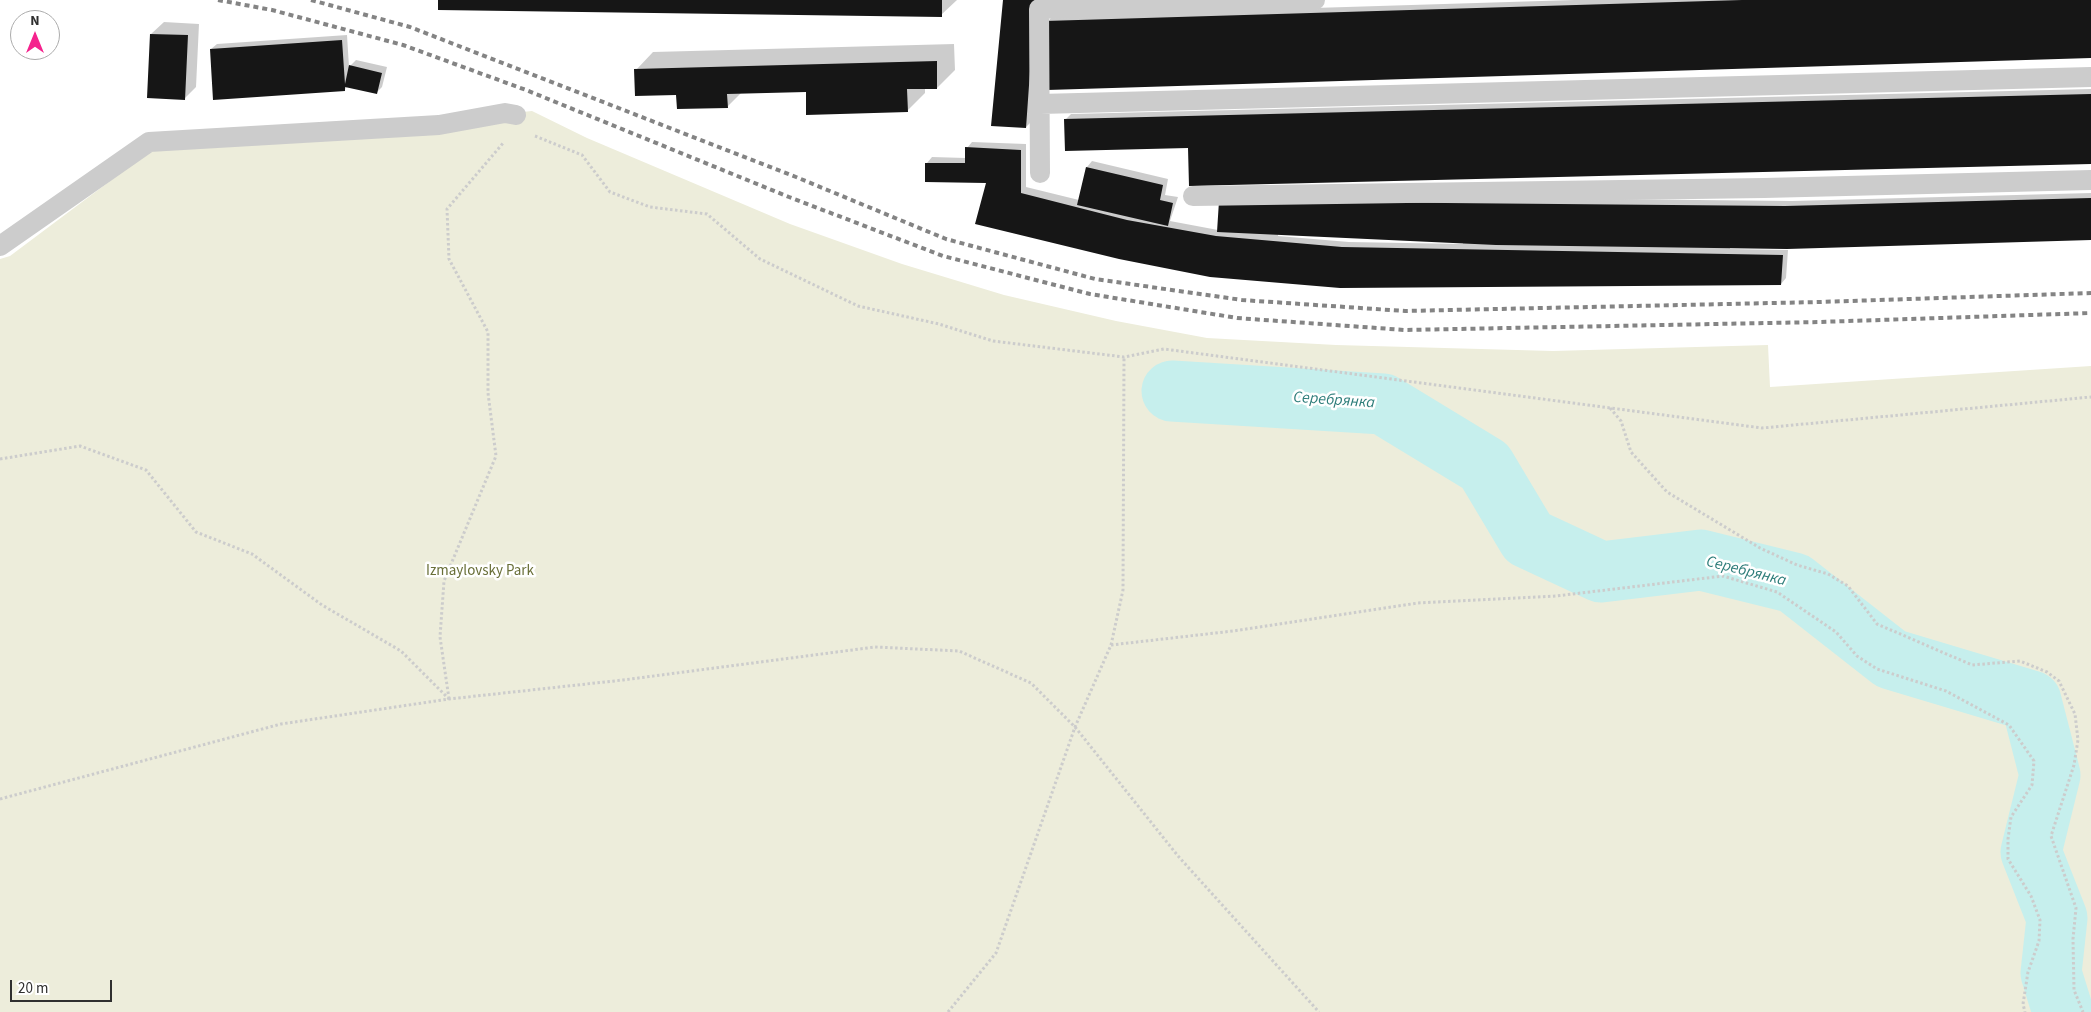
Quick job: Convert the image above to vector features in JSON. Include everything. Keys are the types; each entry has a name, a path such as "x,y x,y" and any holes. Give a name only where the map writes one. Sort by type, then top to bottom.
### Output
{"lane":[{"path":"1040,173 1039,9 1315,0"},
{"path":"1040,104 2091,77"},
{"path":"0,246 149,142 439,125 505,113 516,116"},
{"path":"1193,196 1764,188 2091,180"}],"path":[{"path":"533,135 582,155 610,192 650,207 707,214 760,259 858,306 939,324 993,341 1124,357 1164,349 1762,428 2091,397"},
{"path":"449,699 440,637 444,581 496,456 488,393 488,332 449,259 447,209 489,158"},
{"path":"948,1012 996,953 1075,727 1111,646 1123,590 1124,357"},
{"path":"1610,407 1621,421 1630,452 1667,492 1760,548 1797,565 1828,574 1848,586 1877,624 1972,665 2020,661 2047,672 2059,681 2075,714 2078,740 2074,765 2051,836 2076,908 2073,939 2074,990 2083,1012"},
{"path":"0,459 80,446 146,470 196,532 252,554 322,605 401,651 449,699"},
{"path":"1111,646 1233,631 1418,603 1556,596 1723,576 1777,592 1836,632 1857,656 1877,669 1946,691 2009,725 2034,762 2032,785 2010,817 2008,839 2008,859 2031,896 2040,920 2039,941 2028,972 2023,1004 2025,1012"},
{"path":"0,799 281,724 449,699 624,680 884,647 959,651 1031,683 1075,727 1178,856 1319,1012"}],"green space":[{"name":"Izmaylovsky Park","path":"532,111 587,138 790,224 902,264 1004,295 1116,321 1207,338 1336,345 1553,351 1768,345 1770,387 2091,366 2091,1012 0,1012 0,259 10,256 150,151"}],"building":[{"path":"438,0 942,0 942,17 438,10"},
{"path":"1003,0 1035,0 1026,128 991,126"},
{"path":"1742,0 2091,0 2091,58 1047,90 1045,21"},
{"path":"150,34 188,35 185,100 147,98"},
{"path":"342,40 345,84 349,65 382,73 377,94 345,87 345,91 213,100 210,49"},
{"path":"937,61 937,89 907,89 908,112 806,115 806,92 727,94 728,108 677,109 676,95 635,96 634,69"},
{"path":"2091,94 2091,164 1189,186 1188,148 1065,151 1064,119"},
{"path":"965,147 1021,150 1021,193 1127,220 1216,236 1342,247 1783,255 1781,285 1340,288 1210,277 1119,259 975,224 986,183 925,182 925,163 965,163"},
{"path":"1086,167 1163,185 1160,200 1173,203 1168,226 1077,205"},
{"path":"2091,198 2091,240 1787,249 1496,245 1217,232 1219,201 1785,206"}],"waterway":[{"name":"Серебрянка","path":"1172,391 1383,404 1485,466 1528,538 1601,572 1701,560 1794,583 1891,659 2031,701 2050,775 2031,852 2057,918 2051,973 2063,1012"}],"railway":[{"path":"218,0 272,10 403,45 526,90 789,197 943,256 1090,294 1237,318 1405,330 1819,322 2091,313"},
{"path":"311,0 410,27 796,177 946,239 1095,279 1242,300 1405,311 1819,302 2091,293"}]}
